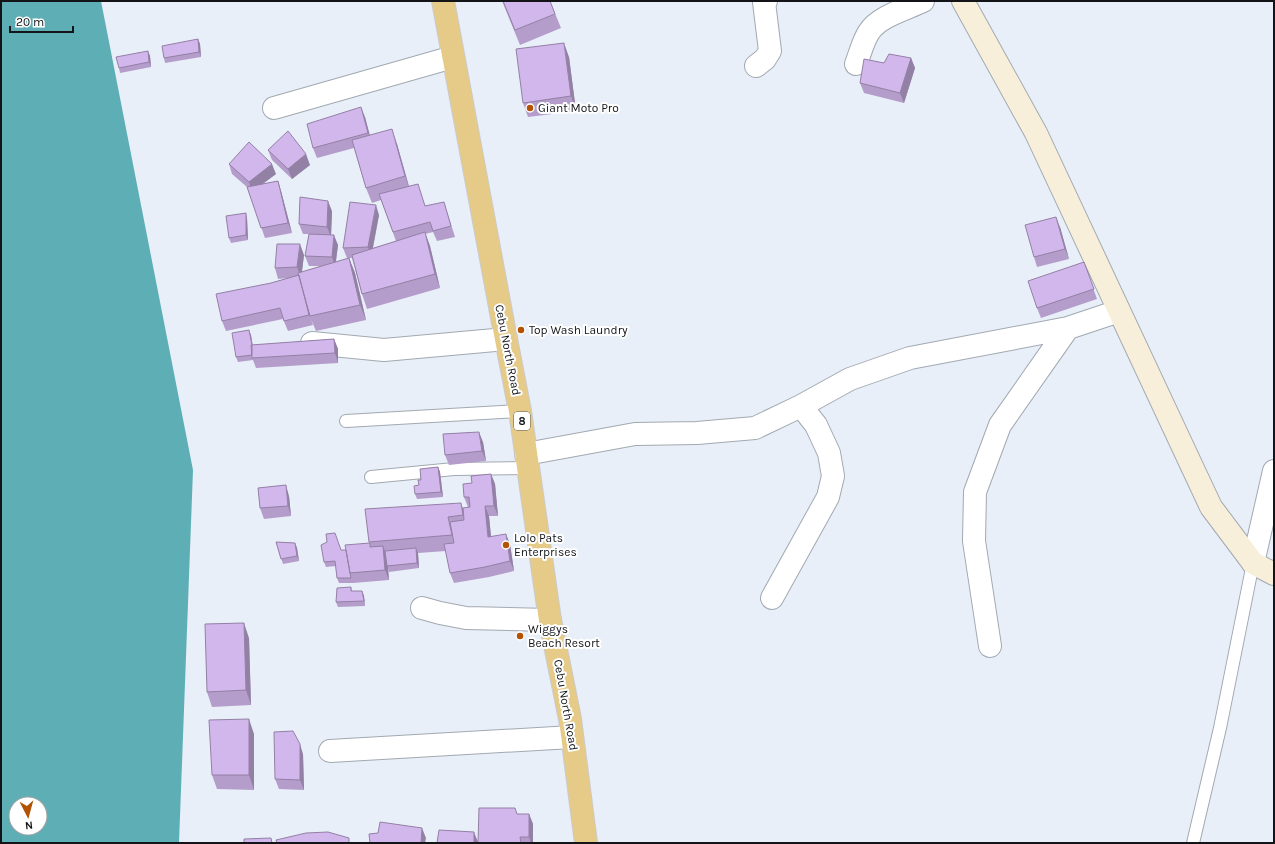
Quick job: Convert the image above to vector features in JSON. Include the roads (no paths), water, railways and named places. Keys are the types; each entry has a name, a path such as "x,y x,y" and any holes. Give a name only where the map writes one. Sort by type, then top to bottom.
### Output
{"highway":[{"name":"Cebu North Road","path":"444,1 453,57 520,411 550,620 568,705 586,843"}],"street":[{"path":"756,66 766,59 770,51 765,1"},
{"path":"856,64 869,30 881,20 924,1"},
{"path":"963,1 1036,133 1211,507 1253,563 1274,574"},
{"path":"274,108 453,57"},
{"path":"527,461 635,434 697,433 755,428 801,406 850,379 910,358 1068,328 1119,311"},
{"path":"990,646 974,541 975,492 1000,425 1068,328"},
{"path":"312,343 384,350 506,339"},
{"path":"772,598 828,497 833,476 829,452 816,425 801,406"},
{"path":"1253,563 1274,471"},
{"path":"422,608 466,618 550,620"},
{"path":"330,751 572,736"}],"lane":[{"path":"346,421 520,411"},
{"path":"371,477 454,470 527,461"},
{"path":"1193,843 1220,728 1253,563"}],"water":[{"path":"1,1 101,1 193,470 179,843 1,843"}],"place":[{"name":"Giant Moto Pro","path":"530,108"},
{"name":"Top Wash Laundry","path":"521,330"},
{"name":"Lolo Pats Enterprises","path":"506,545"},
{"name":"Wiggys Beach Resort","path":"520,636"}]}
